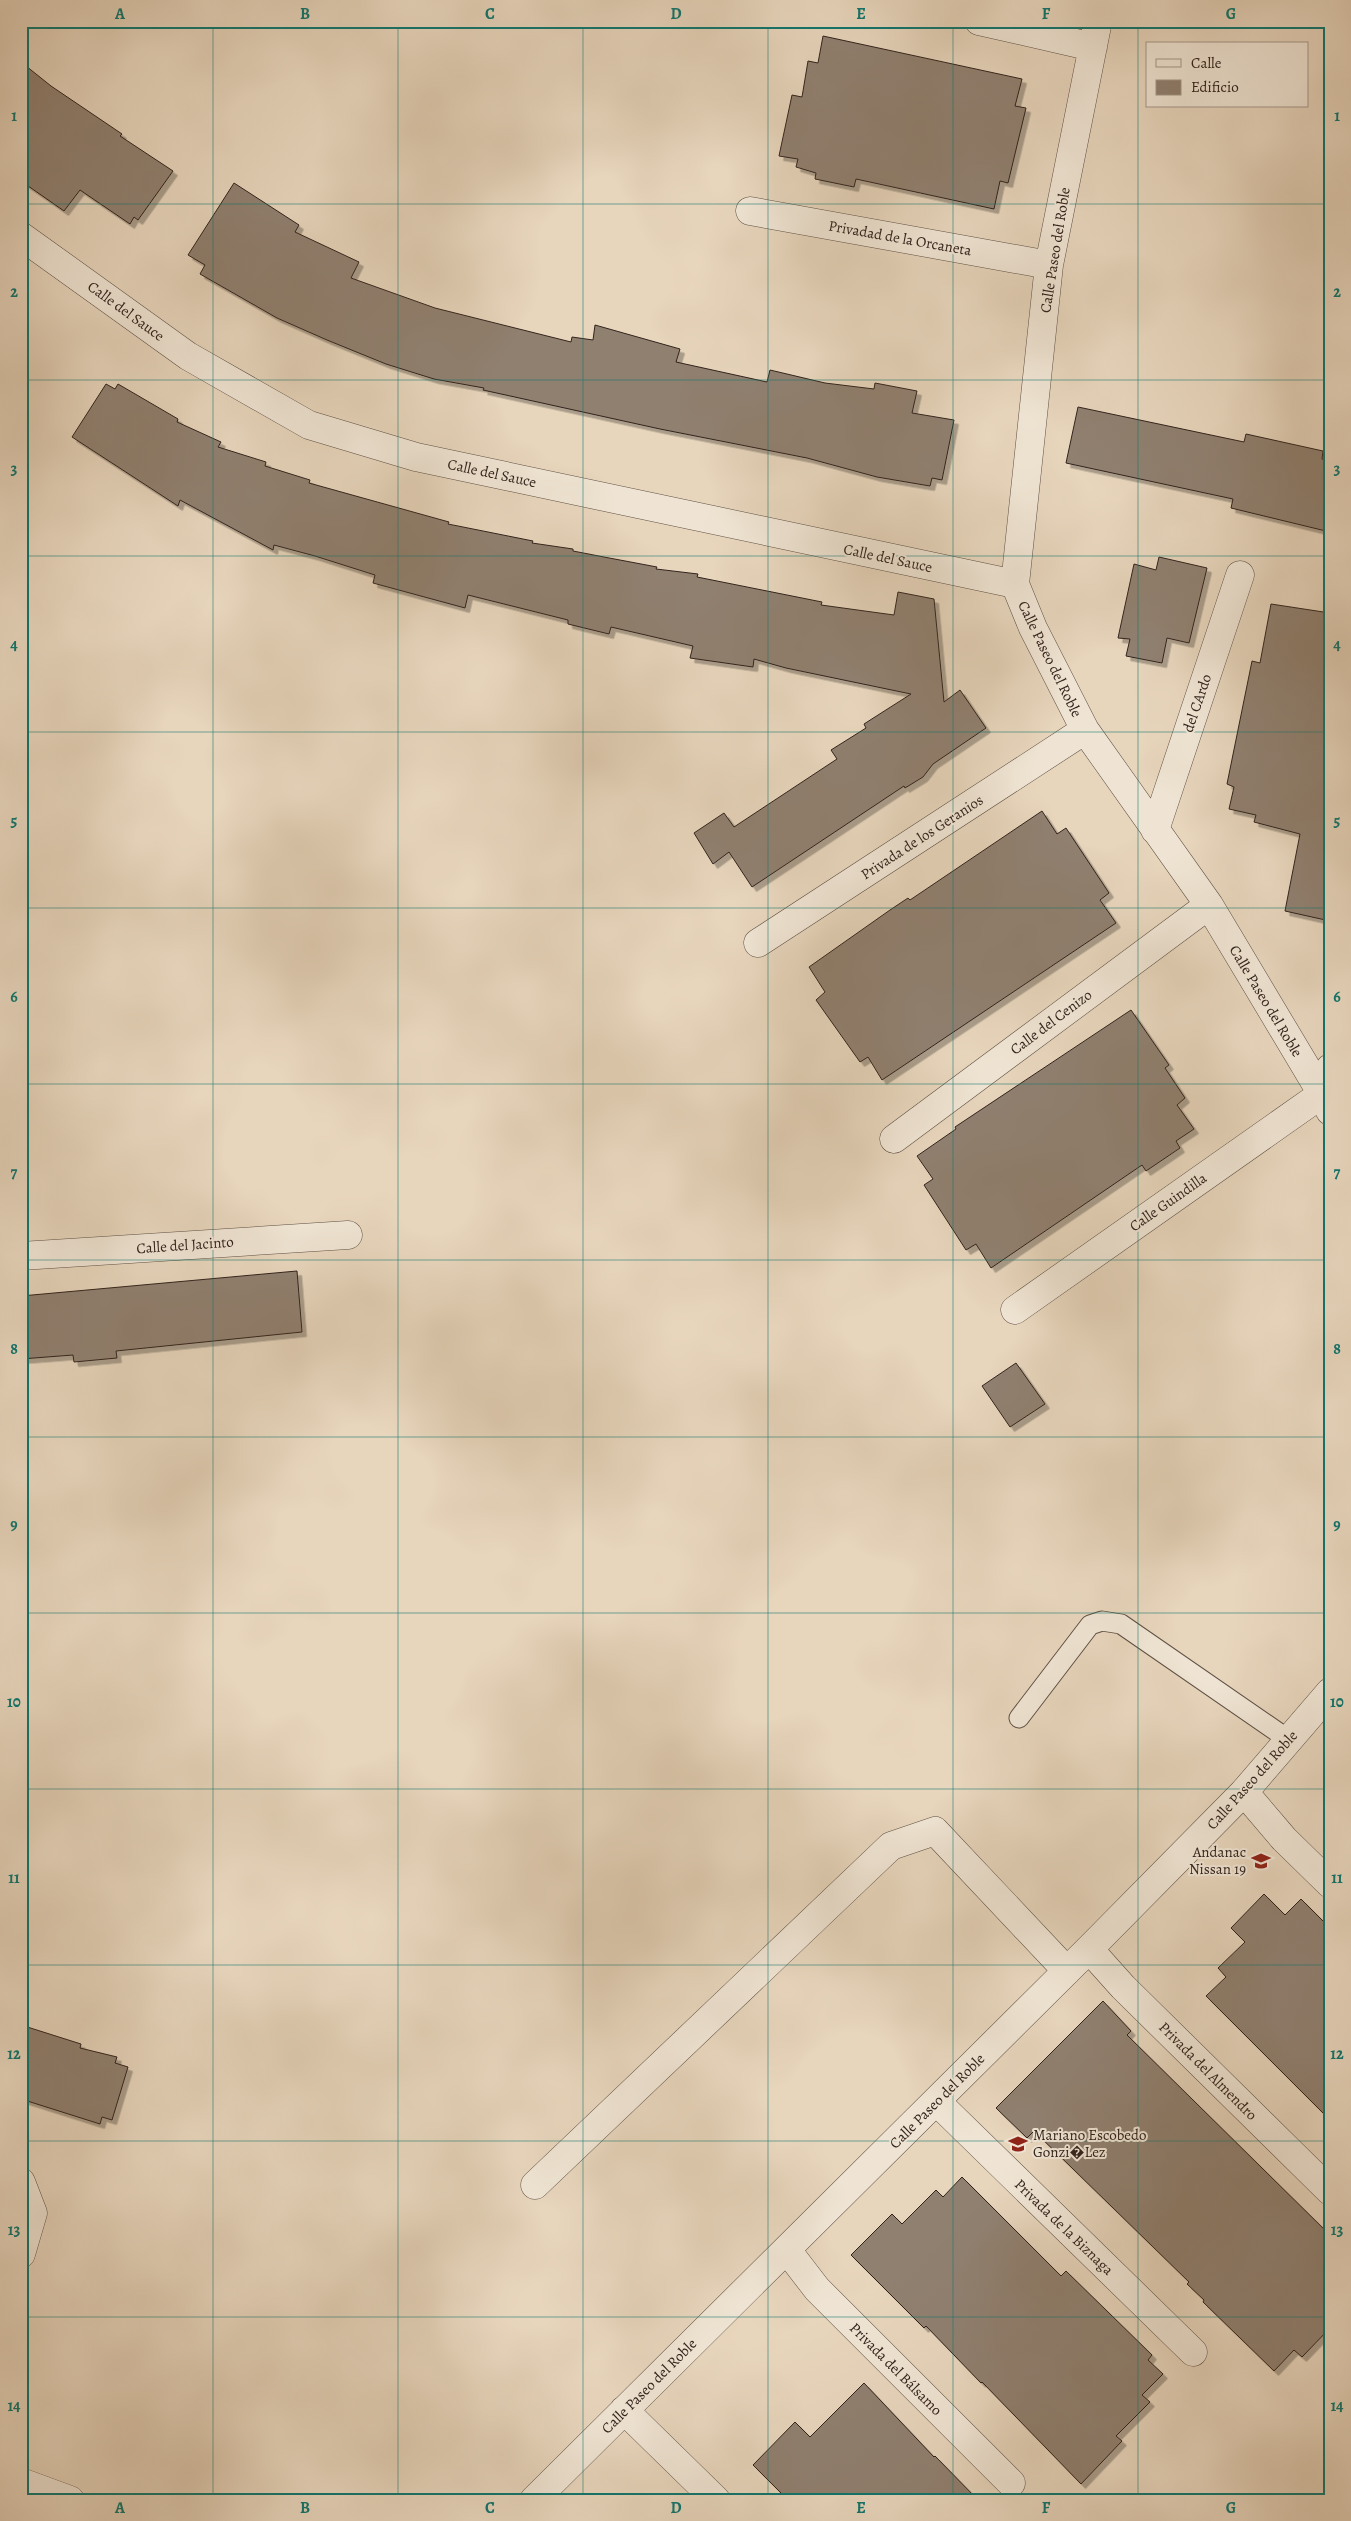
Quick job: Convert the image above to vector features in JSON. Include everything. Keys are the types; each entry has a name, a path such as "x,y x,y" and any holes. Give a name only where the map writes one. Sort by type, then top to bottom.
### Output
{"street":[{"path":"979,21 1093,48"},
{"name":"Calle Paseo del Roble","path":"1098,21 1049,266 1015,584 1033,628 1085,730 1209,905 1327,1091"},
{"name":"Privadad de la Orcaneta","path":"750,211 1049,266"},
{"name":"Calle del Sauce","path":"21,236 188,356 308,425 416,457 1015,584"},
{"name":"del CArdo","path":"1155,830 1240,575"},
{"name":"Privada de los Geranios","path":"758,943 1085,730"},
{"name":"Calle del Cenizo","path":"894,1139 1209,905"},
{"name":"Calle Guindilla","path":"1015,1310 1327,1091"},
{"name":"Calle del Jacinto","path":"21,1256 348,1235"},
{"name":"Calle Paseo del Roble","path":"534,2500 1067,1971 1244,1792 1330,1692"},
{"path":"1244,1792 1284,1838 1330,1884"},
{"path":"535,2185 891,1846 916,1835 935,1831 1067,1971"},
{"name":"Privada del Almendro","path":"1089,1949 1123,1987 1330,2191"},
{"name":"Privada de la Biznaga","path":"936,2101 1193,2352"},
{"path":"21,2182 33,2213 21,2254"},
{"name":"Privada del Bálsamo","path":"787,2250 817,2289 1011,2483"},
{"path":"624,2410 716,2500"},
{"path":"21,2482 70,2500"}],"lane":[{"path":"1019,1718 1090,1625 1102,1621 1121,1624 1289,1740"}],"building":[{"path":"823,36 1022,79 1015,106 1026,108 1008,183 1000,181 994,209 856,179 854,187 815,179 816,173 796,167 798,159 779,156 792,95 802,97 808,61 818,63"},
{"path":"21,62 51,86 122,134 120,136 173,171 138,220 134,217 130,224 80,190 64,211 21,181"},
{"path":"234,183 299,225 295,232 359,262 351,278 435,308 571,342 572,337 593,340 595,325 680,349 676,362 767,382 770,370 825,383 874,389 875,383 917,391 912,413 954,420 942,480 932,478 930,486 877,477 807,458 660,429 483,390 484,388 434,379 386,364 327,340 277,318 200,274 205,265 188,255"},
{"path":"106,384 115,389 118,384 178,419 177,422 221,442 218,447 266,462 265,466 310,480 309,483 449,522 448,524 533,541 532,543 573,549 573,551 657,567 656,569 698,574 697,577 822,602 821,605 894,615 898,592 934,599 944,702 960,690 986,728 933,764 923,777 905,788 904,786 752,887 729,852 713,864 694,833 724,813 734,827 837,759 831,750 866,728 864,724 911,694 786,668 754,659 753,667 690,658 693,646 611,627 609,634 568,624 568,620 468,595 465,608 373,583 375,575 315,556 274,545 273,550 180,500 178,506 72,437"},
{"path":"1078,407 1244,442 1246,434 1323,451 1322,459 1330,461 1330,532 1231,508 1233,499 1066,463"},
{"path":"1159,557 1207,568 1189,643 1167,638 1162,663 1126,656 1130,639 1118,638 1134,564 1156,570"},
{"path":"1271,604 1330,613 1330,921 1285,911 1300,834 1254,822 1256,815 1229,809 1234,787 1227,784 1252,661 1260,663"},
{"path":"1042,811 1057,834 1066,828 1109,893 1100,900 1116,923 882,1080 868,1057 860,1062 816,1000 825,992 809,967 890,910 908,898 910,900"},
{"path":"1131,1010 1169,1065 1165,1068 1185,1098 1177,1105 1194,1129 1176,1141 1180,1148 1146,1171 1142,1165 991,1268 976,1244 966,1250 924,1185 933,1179 917,1156 956,1129 955,1127"},
{"path":"297,1271 302,1332 116,1351 117,1358 74,1362 73,1355 21,1359 21,1296"},
{"path":"1016,1363 1045,1404 1010,1427 982,1386"},
{"path":"1264,1894 1285,1915 1301,1899 1330,1928 1330,2120 1206,1996 1226,1977 1218,1968 1245,1942 1231,1928"},
{"path":"1103,2001 1131,2031 1127,2035 1330,2235 1330,2328 1302,2357 1294,2350 1274,2371 1203,2302 1204,2300 1187,2284 1189,2282 1034,2131 1027,2138 996,2108"},
{"path":"21,2025 81,2044 80,2048 117,2057 115,2063 128,2067 112,2120 102,2117 100,2124 21,2099"},
{"path":"962,2177 1061,2276 1066,2271 1152,2355 1148,2360 1163,2374 1142,2395 1150,2402 1116,2436 1122,2441 1081,2484 926,2326 924,2328 851,2255 892,2214 902,2224 936,2190 943,2197"},
{"path":"864,2383 934,2457 978,2500 788,2500 753,2465 795,2422 810,2437"}],"place":[{"name":"Andanac Nissan 19","path":"1261,1861"},
{"name":"Mariano Escobedo Gonzi�Lez","path":"1018,2144"}]}
